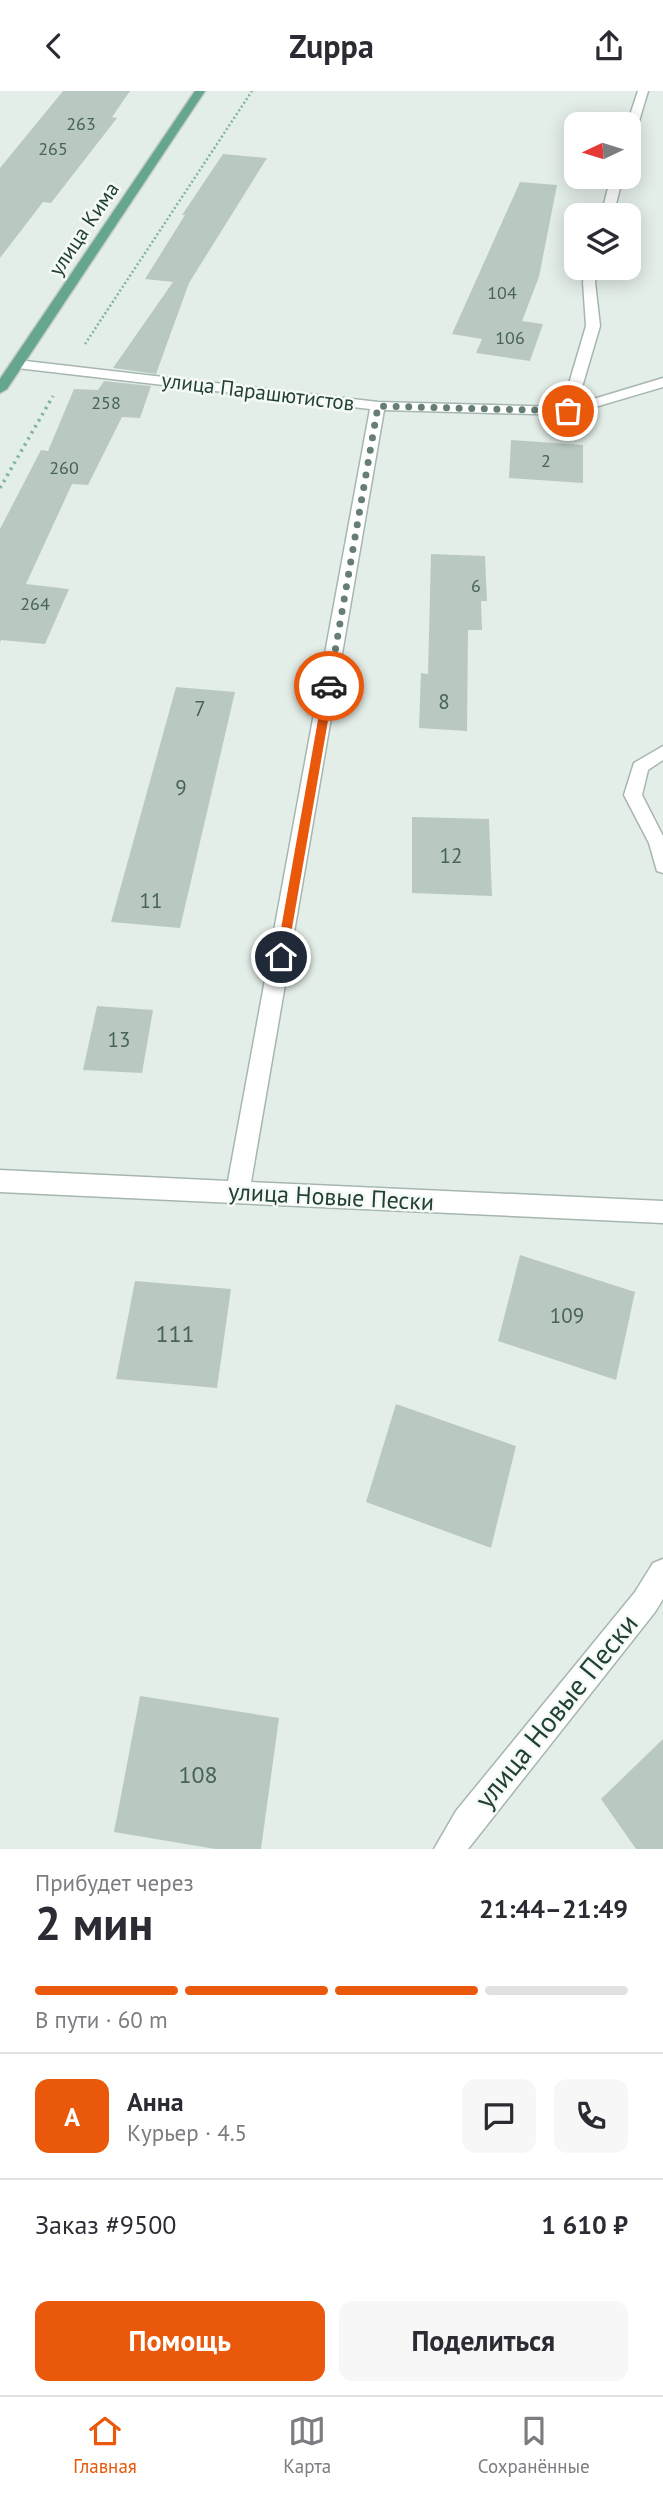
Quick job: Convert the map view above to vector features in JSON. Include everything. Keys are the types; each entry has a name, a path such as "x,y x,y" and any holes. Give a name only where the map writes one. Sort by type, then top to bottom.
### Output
{"main road":[{"name":"улица Кима","path":"0,389 200,91"}],"street":[{"path":"636,112 643,91"},
{"path":"568,411 593,326 590,280"},
{"name":"улица Парашютистов","path":"17,364 378,406 568,411 663,382"},
{"path":"237,1193 378,406"},
{"name":"улица Новые Пески","path":"0,1181 663,1212"},
{"name":"улица Новые Пески","path":"450,1849 467,1822 645,1602 663,1573"}],"lane":[{"path":"663,752 640,767 633,795 658,843 663,866"}],"path":[{"path":"0,488 68,370 253,91"}],"building":[{"path":"63,91 130,91 112,117 117,118 51,203 43,202 0,258 0,168"},
{"path":"223,154 267,158 189,283 156,374 113,368 173,282 145,279 185,215 182,215"},
{"path":"520,182 557,185 539,277 522,321 543,324 530,361 476,353 482,339 452,334"},
{"path":"104,381 151,386 140,418 122,417 88,485 72,484 26,584 69,589 45,644 1,640 0,643 0,529 41,450 48,451 74,389 98,390"},
{"path":"511,440 583,445 583,483 509,478"},
{"path":"431,554 485,556 487,601 481,601 482,630 468,630 467,731 419,728 421,673 428,674"},
{"path":"176,687 235,692 180,928 111,922"},
{"path":"412,817 489,819 492,896 412,893"},
{"path":"97,1006 153,1010 142,1073 83,1070"},
{"path":"520,1255 635,1292 616,1380 498,1341"},
{"path":"135,1281 231,1289 217,1388 116,1379"},
{"path":"396,1404 516,1446 491,1548 366,1502"},
{"path":"140,1696 279,1718 261,1849 215,1849 114,1832"},
{"path":"663,1739 663,1849 636,1849 601,1799"}],"way so far":[{"path":"329,686 378,406 568,411"}],"route":[{"path":"281,957 329,686"}]}
